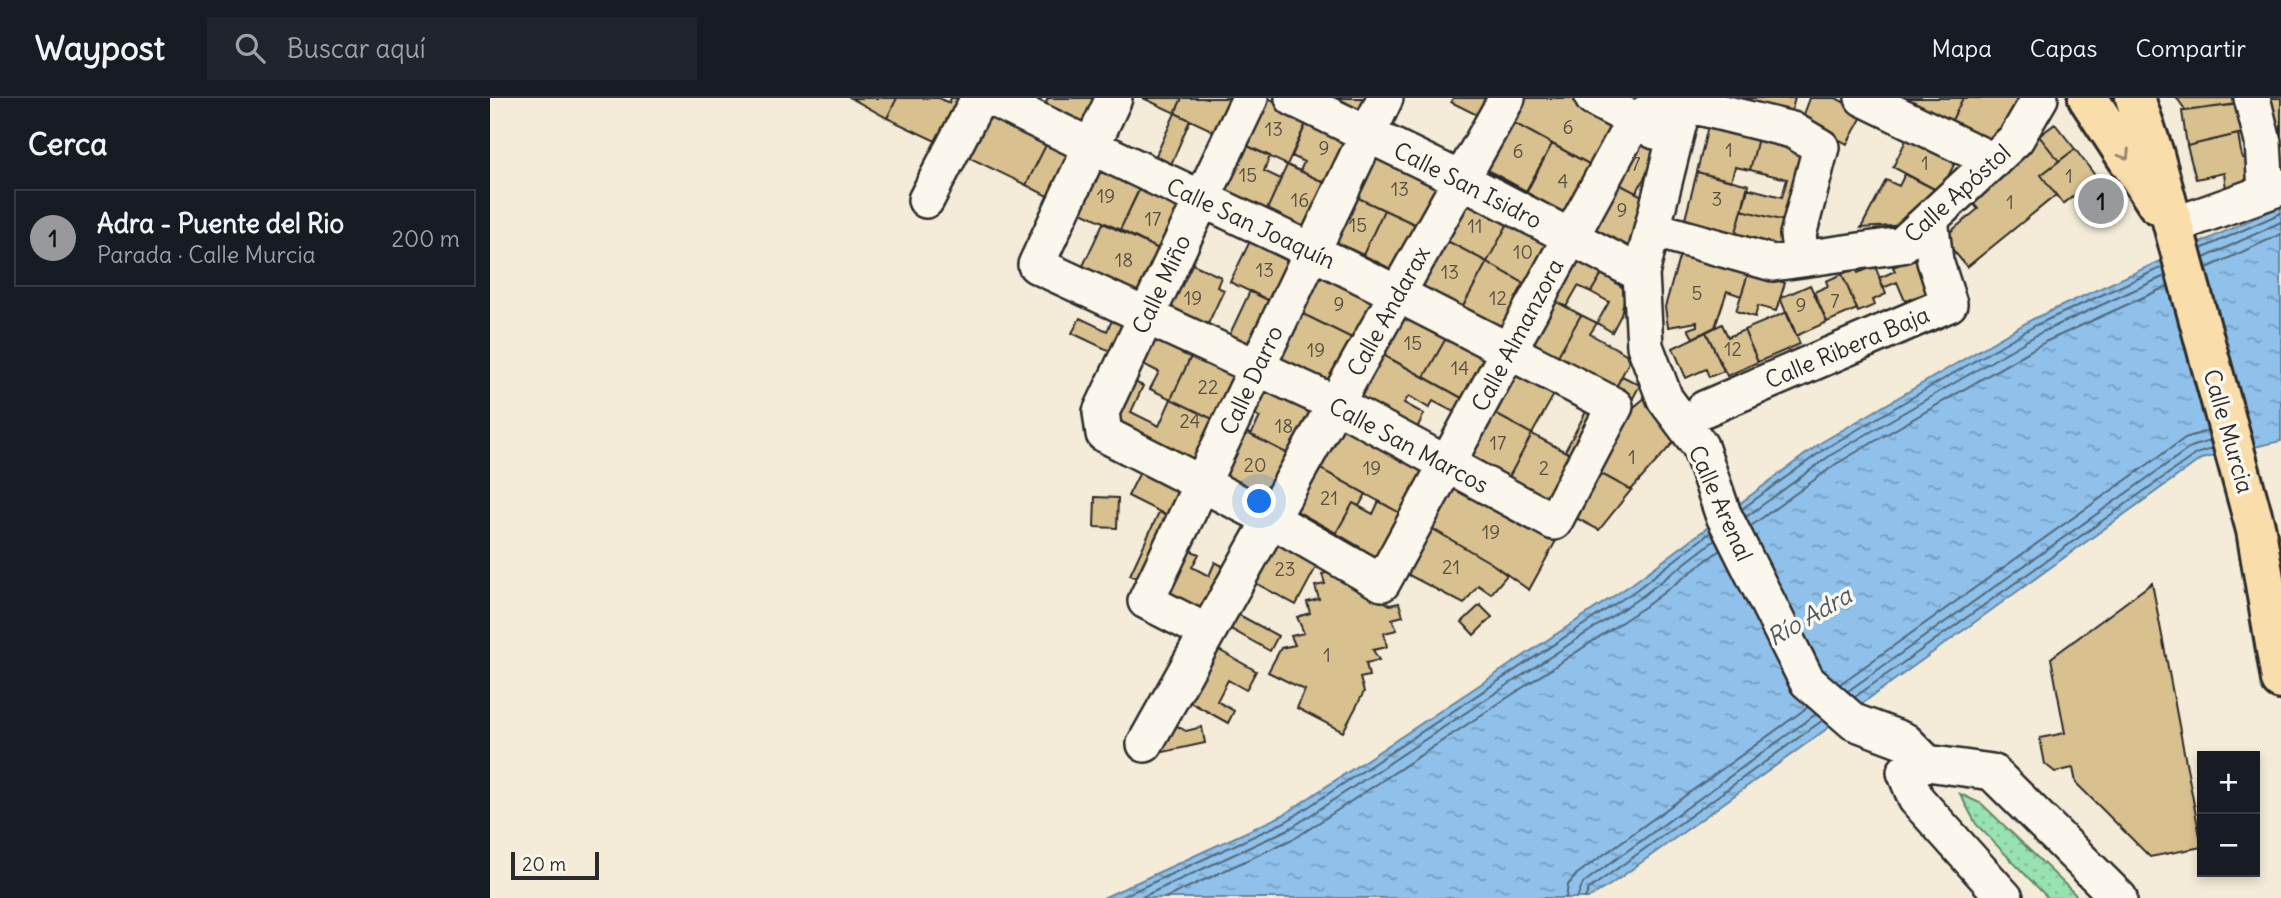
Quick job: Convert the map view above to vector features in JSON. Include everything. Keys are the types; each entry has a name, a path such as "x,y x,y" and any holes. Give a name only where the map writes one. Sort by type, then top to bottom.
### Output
{"highway":[{"name":"Calle Murcia","path":"2088,98 2172,226"},
{"name":"Calle Murcia","path":"2135,98 2153,151 2256,530 2281,680"}],"street":[{"path":"926,200 979,98"},
{"name":"Calle San Joaquín","path":"992,98 1312,251 1509,351"},
{"path":"1091,147 1114,98"},
{"name":"Calle Miño","path":"1201,484 1104,434 1101,412 1250,98"},
{"name":"Calle San Isidro","path":"1293,98 1460,180 1641,274"},
{"name":"Calle Darro","path":"1208,632 1146,601 1385,98"},
{"name":"Calle Andarax","path":"1145,744 1507,98"},
{"path":"1593,98 1674,141"},
{"path":"1863,98 1993,161"},
{"path":"2172,226 2274,190 2252,98"},
{"path":"1677,100 1792,130 1821,147 1798,235 1801,257"},
{"name":"Calle Almanzora","path":"1271,519 1382,583 1635,119 1677,100"},
{"name":"Calle Arenal","path":"1677,100 1674,141 1641,274 1645,346 1665,399 1700,446 1723,514 1807,681 1854,722 1905,741 1927,762"},
{"name":"Calle Apóstol","path":"1652,229 1773,263 1902,245 2016,139 2038,100"},
{"name":"Calle San Marcos","path":"1091,147 1036,265 1336,404 1554,522 1615,406 1509,351"},
{"name":"Calle Ribera Baja","path":"1704,409 1908,319 1949,304 1935,261 1930,219"},
{"path":"1201,484 1271,519"},
{"path":"2005,898 1916,799 1905,772 1927,762 1992,772 2119,898"}],"green space":[{"path":"1960,794 1982,804 2079,898 2048,898 1976,824"}],"water":[{"name":"Río Adra","path":"2281,206 2281,441 2201,459 1610,885 1588,898 1103,898 1283,815 1632,584 1822,442 2033,319"}],"building":[{"path":"851,98 897,98 887,118"},
{"path":"897,98 939,98 949,103 951,98 970,98 946,146 887,118"},
{"path":"1048,98 1107,98 1092,129 1044,107"},
{"path":"1143,98 1182,98 1175,113"},
{"path":"1182,98 1241,98 1224,136 1175,113"},
{"path":"1260,98 1268,98 1309,117 1287,165 1239,142"},
{"path":"1338,98 1378,98 1361,111"},
{"path":"1453,98 1497,98 1487,120 1451,102"},
{"path":"1519,98 1574,98 1612,119 1619,134 1600,170 1507,119"},
{"path":"1714,98 1795,98 1790,117"},
{"path":"1810,98 1836,98 1864,113 1847,144 1802,120"},
{"path":"1963,98 1950,124 1905,100"},
{"path":"1963,98 2025,98 1998,148 1950,124"},
{"path":"2177,98 2243,98 2244,103 2186,111"},
{"path":"2260,98 2281,98 2281,139 2270,140"},
{"path":"2249,103 2255,137 2244,139 2243,133 2187,146 2182,111"},
{"path":"982,113 1050,137 1026,185 962,154"},
{"path":"1175,113 1190,120 1170,167 1154,160"},
{"path":"1309,117 1357,139 1334,187 1300,171 1304,162 1292,156"},
{"path":"1507,119 1552,144 1526,191 1489,171 1485,159"},
{"path":"1709,122 1759,134 1750,170 1735,167 1731,181 1697,172"},
{"path":"2055,124 2075,149 2059,161 2039,136"},
{"path":"1636,134 1661,148 1636,193 1611,179"},
{"path":"1759,134 1811,147 1792,223 1742,210 1747,188 1782,197 1787,179 1750,170"},
{"path":"1909,134 1957,159 1940,192 1893,167"},
{"path":"2238,134 2242,158 2258,154 2256,182 2226,189 2224,173 2196,179 2187,146"},
{"path":"2039,136 2059,161 2041,175 2056,195 1967,267 1943,238 1978,209 1966,195"},
{"path":"1050,137 1077,150 1053,199 1026,185"},
{"path":"1239,142 1270,156 1264,171 1281,179 1265,214 1216,191"},
{"path":"1552,144 1600,170 1573,221 1525,195"},
{"path":"1372,147 1450,183 1423,228 1352,195"},
{"path":"2075,149 2097,178 2063,204 2041,175"},
{"path":"1094,158 1143,182 1120,230 1071,207"},
{"path":"1287,165 1334,187 1304,231 1265,214"},
{"path":"1697,172 1749,185 1735,236 1684,223"},
{"path":"1905,174 1940,192 1908,225 1861,228 1886,180 1899,186"},
{"path":"1613,181 1650,200 1639,246 1627,249 1595,233 1592,220"},
{"path":"1141,185 1187,207 1165,252 1120,230"},
{"path":"1463,190 1512,216 1487,262 1438,236"},
{"path":"1352,195 1384,210 1363,255 1332,240"},
{"path":"1384,210 1423,228 1397,272 1363,255"},
{"path":"1742,210 1792,223 1785,249 1735,236"},
{"path":"1512,216 1559,242 1534,289 1487,262"},
{"path":"1103,223 1165,252 1144,297 1082,268"},
{"path":"1253,235 1300,258 1278,305 1230,282"},
{"path":"1438,236 1487,262 1462,308 1413,281"},
{"path":"1681,251 1749,271 1741,296 1727,291 1715,327 1693,338 1688,329 1697,326 1697,322 1668,327 1665,307"},
{"path":"1582,254 1606,267 1591,292 1578,286 1566,307 1548,297"},
{"path":"1923,255 1937,289 1905,301 1897,282 1883,288 1879,278 1895,271 1893,267"},
{"path":"1184,260 1221,277 1217,287 1224,290 1207,326 1163,306"},
{"path":"1487,262 1534,289 1509,334 1462,308"},
{"path":"1875,266 1886,294 1873,300 1875,305 1858,312 1842,274 1856,268 1858,273"},
{"path":"1606,267 1621,274 1616,283 1626,290 1621,315 1612,332 1597,323 1609,302 1591,292"},
{"path":"1325,269 1385,298 1360,342 1295,310 1312,274"},
{"path":"1749,271 1785,283 1776,311 1758,306 1755,317 1736,311"},
{"path":"1842,274 1857,309 1827,322 1814,292 1828,286 1826,281"},
{"path":"1810,285 1827,322 1796,336 1780,298"},
{"path":"1250,291 1278,305 1262,339 1245,346 1228,338"},
{"path":"1548,297 1581,315 1555,361 1522,342"},
{"path":"1402,308 1449,333 1424,377 1378,352"},
{"path":"1295,310 1360,342 1335,387 1273,359"},
{"path":"1787,312 1800,344 1758,362 1744,330"},
{"path":"1115,314 1131,322 1116,354 1072,333 1080,318 1107,331"},
{"path":"1581,315 1597,323 1590,334 1626,354 1629,362 1614,391 1555,361"},
{"path":"1722,324 1728,337 1744,330 1758,362 1727,376 1706,332"},
{"path":"1149,329 1194,350 1171,399 1150,389 1159,372 1135,360"},
{"path":"1706,332 1724,371 1709,377 1706,369 1686,378 1673,348"},
{"path":"1449,333 1495,358 1471,403 1424,377"},
{"path":"1194,350 1244,374 1221,423 1171,399"},
{"path":"1378,352 1471,403 1463,417 1433,401 1429,408 1409,396 1404,403 1424,414 1415,432 1353,398"},
{"path":"1518,371 1556,391 1532,434 1488,410"},
{"path":"1622,376 1640,385 1632,400 1614,391"},
{"path":"1124,377 1143,386 1131,412 1159,426 1171,399 1221,423 1201,467 1109,419"},
{"path":"1260,382 1320,413 1294,457 1251,435 1260,417 1246,411"},
{"path":"1646,397 1674,442 1631,490 1596,471 1628,412"},
{"path":"1588,408 1602,416 1579,459 1565,451"},
{"path":"1488,410 1532,434 1509,477 1465,452"},
{"path":"1338,418 1432,471 1407,517 1312,464"},
{"path":"1238,428 1294,457 1270,499 1217,474"},
{"path":"1532,434 1579,459 1550,500 1509,477"},
{"path":"1312,464 1366,494 1359,506 1353,503 1336,533 1289,507"},
{"path":"1143,466 1189,490 1174,519 1128,496"},
{"path":"1596,471 1631,490 1599,530 1578,519 1576,509"},
{"path":"1458,485 1557,539 1529,590 1491,563 1426,525 1445,489"},
{"path":"1095,497 1118,498 1117,528 1094,527"},
{"path":"1379,501 1407,517 1382,560 1336,533 1353,503 1373,514"},
{"path":"1159,512 1174,519 1146,582 1130,575"},
{"path":"1426,525 1507,575 1491,594 1478,585 1464,604 1403,572"},
{"path":"1273,532 1321,558 1296,605 1248,579"},
{"path":"1182,547 1199,554 1192,567 1209,576 1215,562 1232,571 1200,611 1169,594 1166,582"},
{"path":"1333,571 1390,605 1399,603 1403,616 1392,619 1397,630 1384,633 1387,647 1373,650 1379,660 1366,663 1369,676 1360,678 1364,692 1343,732 1297,708 1305,690 1268,672 1281,648 1295,645 1291,636 1304,633 1297,617 1310,613 1307,602 1319,599 1315,586 1325,584 1322,574"},
{"path":"2152,583 2197,821 2197,848 2150,857 2076,783 2073,768 2055,772 2045,764 2040,738 2065,733 2051,658"},
{"path":"1480,605 1492,617 1474,635 1462,622"},
{"path":"1230,610 1278,636 1270,651 1222,624"},
{"path":"1210,645 1256,671 1246,690 1228,680 1217,701 1234,711 1228,723 1181,697"},
{"path":"1168,721 1186,731 1202,727 1205,743 1159,753"}],"place":[{"name":"Adra - Puente del Rio","path":"2101,201"}]}
